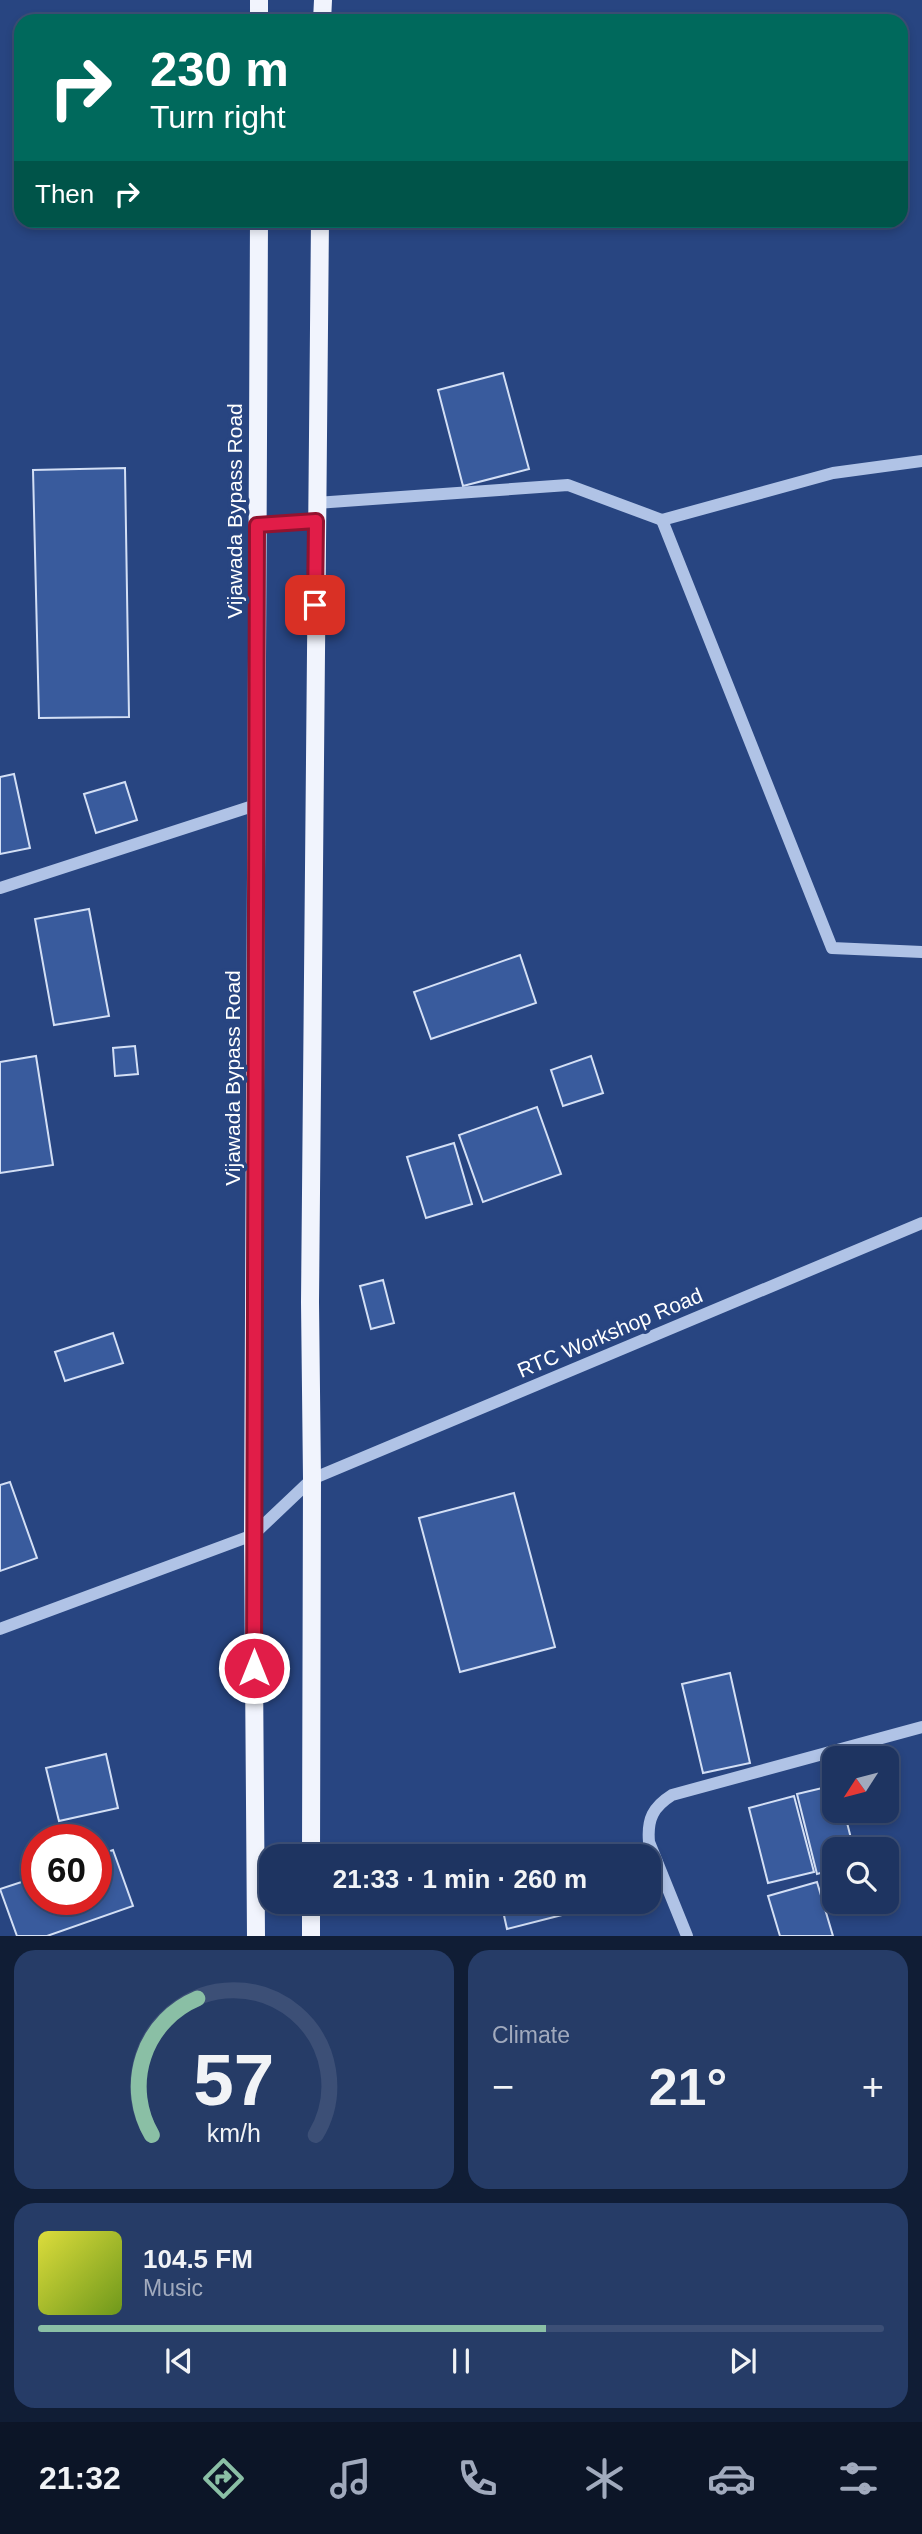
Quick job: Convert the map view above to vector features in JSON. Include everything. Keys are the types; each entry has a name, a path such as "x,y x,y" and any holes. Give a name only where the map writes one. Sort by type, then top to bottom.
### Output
{"main road":[{"name":"Vijawada Bypass Road","path":"256,1936 253,1535 258,228"},
{"path":"311,1844 310,1288 320,228"},
{"path":"311,1914 311,1936"}],"street":[{"path":"257,525 316,512 568,485 662,520 834,473 922,461"},
{"path":"662,520 832,948 922,952"},
{"path":"0,888 256,805"},
{"name":"RTC Workshop Road","path":"312,1479 922,1223"},
{"path":"0,1629 253,1535 312,1479"},
{"path":"687,1936 649,1842 648,1826 653,1812 662,1802 672,1795 922,1727"}],"building":[{"path":"503,373 529,469 463,486 438,390"},
{"path":"125,468 129,717 39,718 33,470"},
{"path":"14,774 30,848 0,854 0,777"},
{"path":"125,782 137,820 96,833 84,794"},
{"path":"89,909 109,1016 54,1025 35,919"},
{"path":"520,955 536,1003 431,1039 414,992"},
{"path":"135,1046 138,1074 115,1076 113,1048"},
{"path":"36,1056 53,1165 0,1173 0,1062"},
{"path":"591,1056 603,1093 563,1106 551,1070"},
{"path":"537,1107 561,1174 483,1202 459,1135"},
{"path":"454,1143 472,1204 426,1218 407,1157"},
{"path":"383,1280 394,1323 371,1329 360,1286"},
{"path":"113,1333 123,1363 65,1381 55,1352"},
{"path":"10,1482 37,1558 0,1571 0,1485"},
{"path":"514,1493 555,1647 460,1672 419,1518"},
{"path":"730,1673 750,1763 703,1773 682,1684"},
{"path":"106,1754 118,1808 59,1821 46,1768"},
{"path":"822,1788 822,1824 847,1824 851,1837 822,1837 822,1873 817,1874 797,1794"},
{"path":"794,1796 814,1872 768,1883 749,1808"},
{"path":"112,1850 133,1906 112,1913"},
{"path":"21,1882 21,1915 107,1915 47,1936 17,1936 0,1889"},
{"path":"817,1882 822,1899 822,1914 826,1914 833,1936 780,1936 768,1896"},
{"path":"504,1914 562,1915 507,1929"}],"route":[{"path":"254,1668 257,525 316,521 315,605"}]}
